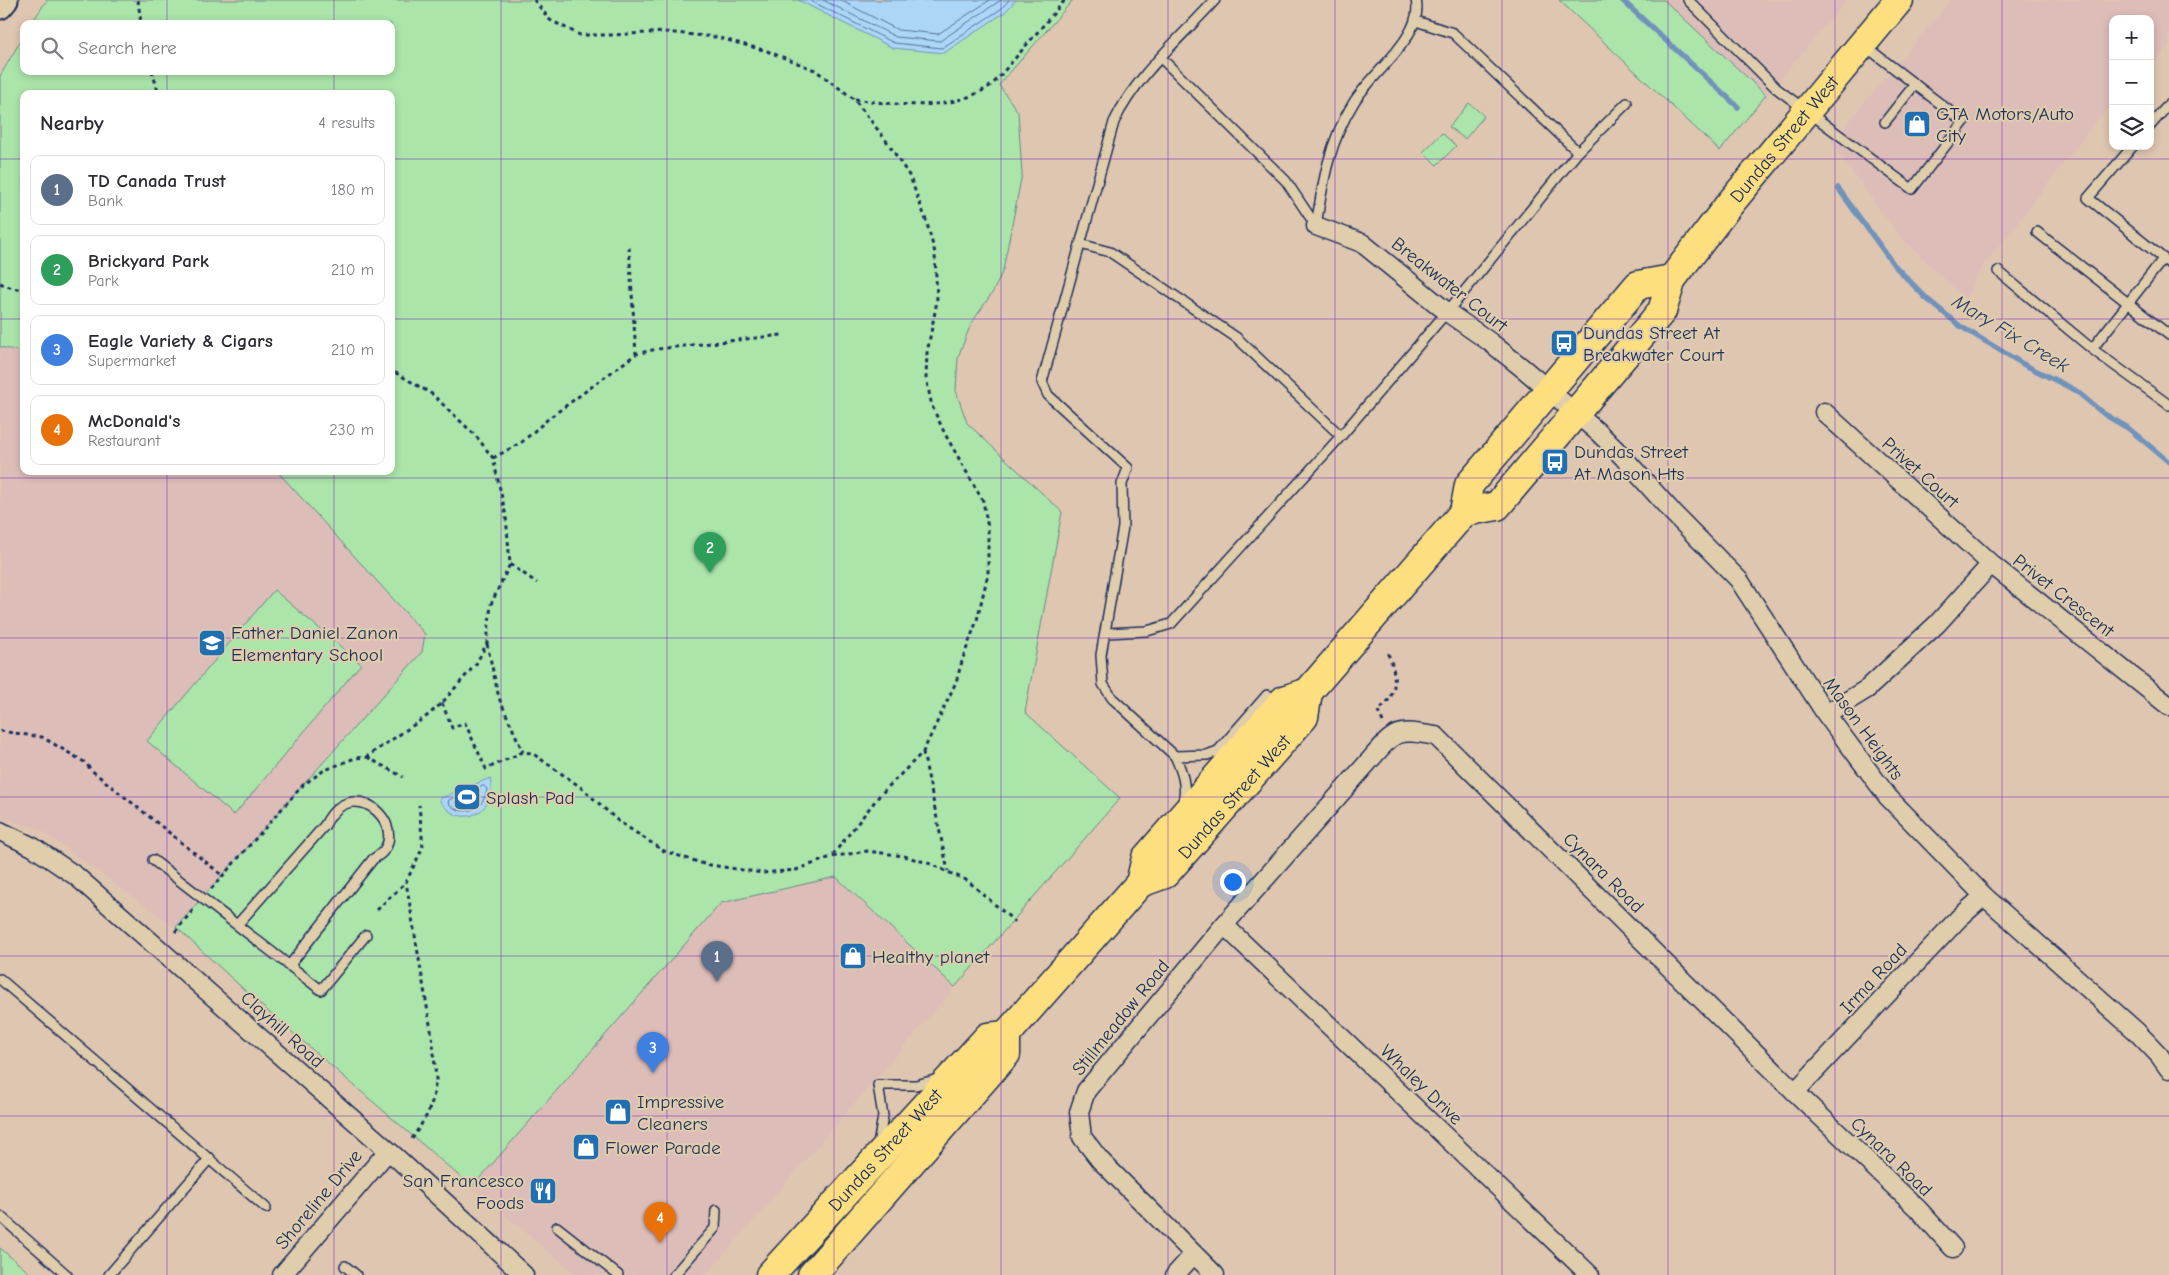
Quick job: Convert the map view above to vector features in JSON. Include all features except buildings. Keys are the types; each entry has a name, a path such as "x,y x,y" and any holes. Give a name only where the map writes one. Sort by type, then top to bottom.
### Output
{"main road":[{"name":"Dundas Street West","path":"812,1275 1006,1054 1006,1035 1140,883 1146,858 1175,825 1464,512 1498,506 1662,311 1672,279 1728,206 1899,0"},
{"path":"1464,512 1469,485 1638,285 1672,279"},
{"name":"Dundas Street West","path":"1140,883 1165,874 1304,717 1296,696"},
{"name":"Dundas Street West","path":"770,1275 988,1037 1006,1035"}],"street":[{"path":"0,6 5,0"},
{"name":"Breakwater Court","path":"1316,226 1362,243 1447,312 1490,342 1549,391"},
{"name":"Mason Heights","path":"1549,391 1623,457 1673,513 1739,580 1826,714 1888,797 1984,896 2136,1031 2159,1055 2169,1069"},
{"name":"Privet Court","path":"1824,412 1991,564"},
{"name":"Privet Crescent","path":"1826,714 1867,689 1938,624 1991,564 2169,706"},
{"name":"Cynara Road","path":"1390,736 1405,731 1436,736 1796,1092 1918,1209 1953,1248"},
{"path":"1224,925 1390,736"},
{"name":"Clayhill Road","path":"0,831 33,847 76,876 388,1151 524,1275"},
{"name":"Irma Road","path":"1796,1092 1960,918 1984,896"},
{"name":"Stillmeadow Road","path":"1215,1275 1100,1160 1082,1136 1080,1112 1086,1091 1224,925"},
{"name":"Whaley Drive","path":"1224,925 1590,1275"},
{"name":"Shoreline Drive","path":"282,1275 388,1151"},
{"path":"1175,1275 1194,1254"}],"lane":[{"path":"1175,825 1184,800 1185,786 1181,768 1175,756 1112,698 1103,684 1101,655 1123,527 1122,484 1128,468 1048,395 1042,382 1114,122 1125,100 1137,83 1215,0"},
{"path":"1316,226 1323,176 1330,151 1342,122 1368,82 1409,35 1416,21 1416,0"},
{"path":"1688,0 1776,88 1912,188 1964,122 1862,44"},
{"path":"1416,21 1453,33 1578,152"},
{"path":"1161,58 1286,181 1316,226"},
{"path":"1885,122 1915,84"},
{"path":"1106,633 1147,631 1171,624 1341,436 1447,312 1578,152 1627,103"},
{"path":"2154,121 2169,104"},
{"path":"2092,349 2128,302 2166,261 2088,198 2130,150"},
{"path":"2037,232 2169,335"},
{"path":"1080,244 1110,252 1237,338 1341,436"},
{"path":"1998,271 2092,349 2169,406"},
{"path":"1175,756 1207,755 1218,751 1267,695 1296,696"},
{"path":"237,925 325,825 331,813 339,806 352,802 366,803 377,811 385,820 389,829 387,848 381,855 373,858 289,966"},
{"path":"153,860 321,990 366,935"},
{"path":"0,979 266,1208"},
{"path":"875,1161 882,1116 878,1085 916,1085 953,1075"},
{"path":"109,1275 210,1158"},
{"path":"674,1275 715,1228 716,1210"},
{"path":"0,1216 67,1275"},
{"path":"557,1227 618,1275"},
{"path":"345,1266 356,1275"}],"path":[{"path":"138,0 140,20"},
{"path":"534,0 550,20 580,35 664,32 716,37 767,51 815,70 854,99 888,143 910,178 926,220 935,253 937,300 927,353 926,378 932,406 945,434 983,501 988,528 988,574 977,620 962,658 956,682 924,752 879,796 831,857"},
{"path":"854,99 887,104 936,104 952,102 979,94 993,84 1065,0"},
{"path":"153,75 158,90"},
{"path":"629,247 636,354"},
{"path":"0,283 20,289"},
{"path":"493,458 522,442 548,419 636,354 658,349 782,335"},
{"path":"395,372 432,394 476,436 493,458 506,516 510,564 491,604 487,643 499,698 523,752"},
{"path":"510,564 536,583"},
{"path":"175,932 222,875 303,785 323,771 355,758 366,757 391,742 442,703 476,664 487,643"},
{"path":"1386,651 1392,659 1394,687 1389,699 1378,711 1390,736"},
{"path":"442,703 452,728 465,723 486,769 523,752 532,753 570,779 618,821 664,851 704,864 762,874 796,870 831,857 867,851 904,856 948,871 968,881 1015,922"},
{"path":"0,731 42,737 86,764 222,875"},
{"path":"924,752 948,871"},
{"path":"366,757 403,777"},
{"path":"377,910 406,882 423,847 419,805"},
{"path":"406,882 433,1042 436,1079 433,1099 427,1115 412,1139"}],"shaded area":[{"path":"1664,0 1847,0 1766,95"},
{"path":"1951,0 2169,0 2169,47 2154,62 2154,15 2109,15 2109,108 2097,120 1981,269 1965,299 1899,235 1831,143"},
{"name":"Father Daniel Zanon Elementary School","path":"0,347 20,351 20,475 281,475 425,634 422,652 186,935 38,828 0,818"},
{"path":"836,877 955,987 706,1275 577,1275 472,1187 721,903"}],"green space":[{"path":"47,0 1073,0 999,85 1018,112 1022,174 1003,270 994,290 971,324 958,357 956,391 967,423 1062,512 1025,712 1120,798 955,987 836,877 721,903 472,1187 263,1007 176,927 422,652 425,634 281,475 395,475 395,90 20,90 20,351 0,347 0,76 20,42 20,75 395,75 395,20 34,20"},
{"path":"1559,0 1664,0 1766,95 1720,151"},
{"path":"1469,103 1484,116 1465,139 1449,127"},
{"path":"1442,133 1456,146 1437,165 1423,152"},
{"path":"274,590 361,664 234,815 147,741"},
{"path":"0,1248 32,1275 0,1275"}],"water":[{"path":"798,0 1016,0 1005,12 944,53 893,48"},
{"name":"Splash Pad","path":"490,778 491,791 488,801 482,809 474,814 465,816 456,814 447,809 439,799"}],"waterway":[{"name":"Mary Fix Creek","path":"1622,0 1738,107"},
{"name":"Mary Fix Creek","path":"1838,188 1894,265 1926,298 1960,326 2023,364 2075,390 2104,414 2128,428 2169,462"}],"place":[{"name":"GTA Motors/Auto City","path":"1917,124"},
{"name":"Dundas Street At Breakwater Court","path":"1564,343"},
{"name":"Dundas Street At Mason Hts","path":"1555,462"},
{"name":"Brickyard Park","path":"710,573"},
{"name":"Father Daniel Zanon Elementary School","path":"212,643"},
{"name":"Splash Pad","path":"467,797"},
{"name":"Healthy planet","path":"853,956"},
{"name":"TD Canada Trust","path":"717,982"},
{"name":"Eagle Variety & Cigars","path":"653,1073"},
{"name":"Impressive Cleaners","path":"618,1112"},
{"name":"Flower Parade","path":"586,1147"},
{"name":"San Francesco Foods","path":"543,1191"},
{"name":"McDonald's","path":"660,1243"}]}
